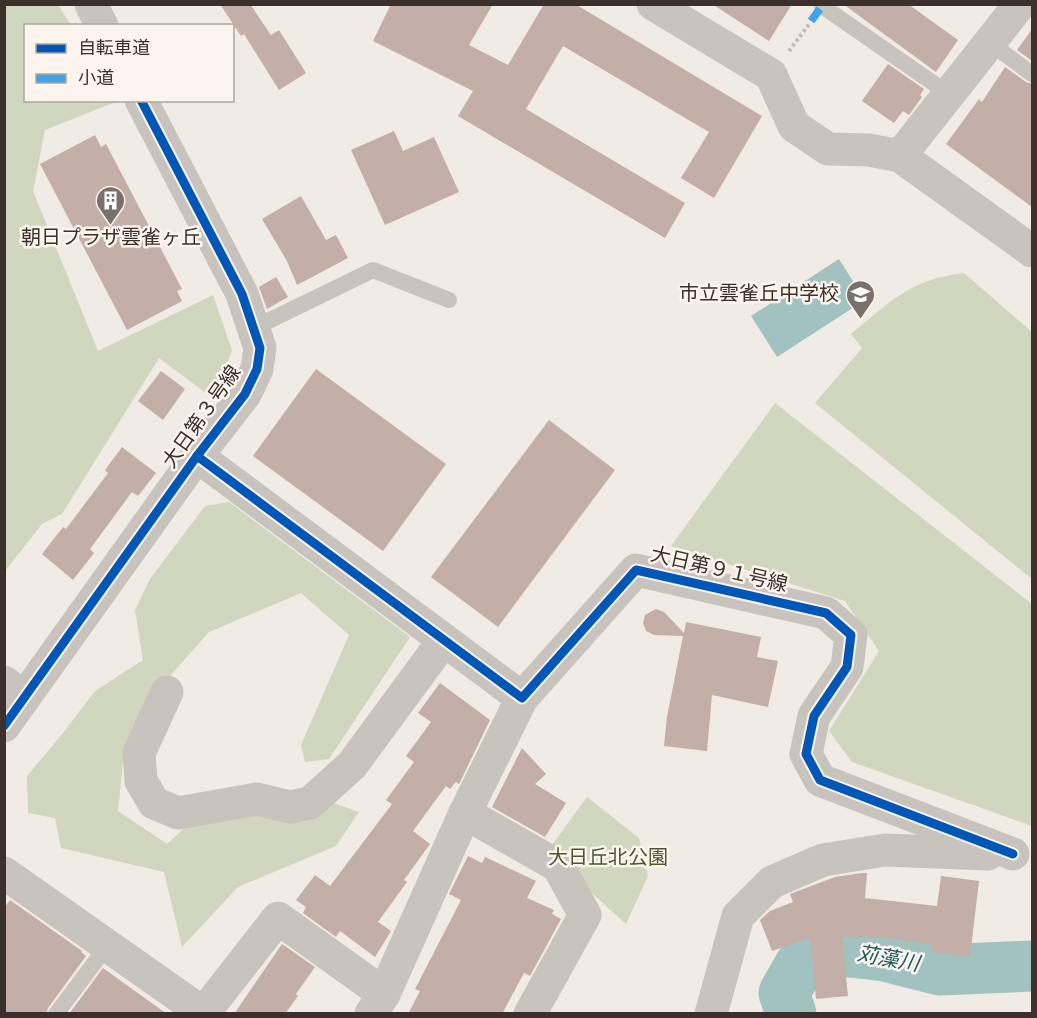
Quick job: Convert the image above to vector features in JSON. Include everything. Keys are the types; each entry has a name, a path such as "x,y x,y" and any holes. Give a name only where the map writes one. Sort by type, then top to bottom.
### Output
{"street":[{"path":"91,4 101,24"},
{"path":"653,4 771,75 794,126 828,149 869,150 900,156 1032,251"},
{"path":"900,156 1020,4"},
{"name":"大日第３号線","path":"4,726 14,690 245,394 257,369 260,348 242,294 142,102"},
{"path":"5,874 203,1013 278,918 378,1004 465,813 522,699 197,456"},
{"name":"大日第９１号線","path":"522,699 636,570 826,613 851,635 847,667 814,716 806,754 820,780 1023,856"},
{"path":"168,692 139,753 141,782 154,803 178,813 257,799 290,807 310,802 352,765 444,640"},
{"path":"465,813 558,866 585,915 530,1014"},
{"path":"711,1014 738,916 772,882 823,860 885,850 1023,856"}],"lane":[{"path":"822,6 949,94"},
{"path":"990,43 1032,74"},
{"path":"255,328 373,270 449,300"},
{"path":"56,1014 107,946"}],"path":[{"path":"771,75 812,21"}],"green space":[{"path":"5,4 58,5 70,24 24,24 24,102 115,102 45,130 33,191 98,351 213,295 232,350 214,399 159,358 62,514 42,524 5,571"},
{"path":"964,273 1032,332 1032,579 815,403 862,348 851,334 903,293 930,280"},
{"path":"775,403 1032,604 1032,826 852,762 829,731 879,651 845,601 671,546"},
{"path":"229,502 410,637 329,759 305,762 301,745 349,635 301,593 209,632 170,676 124,751 118,811 167,844 207,808 302,792 359,812 336,846 238,887 182,947 164,872 61,848 55,818 28,813 27,776 95,691 143,660 135,610 150,579 205,506"},
{"name":"大日丘北公園","path":"587,797 639,838 648,876 626,924 547,852"}],"water":[{"path":"839,259 865,300 777,357 751,316"}],"building":[{"path":"220,4 250,4 271,35 279,30 306,73 279,90 244,34 241,36"},
{"path":"391,4 493,4 469,45 508,65 544,4 575,4 762,116 714,198 681,178 709,132 563,46 526,109 685,203 665,238 458,116 473,91 373,41"},
{"path":"712,4 792,4 769,41"},
{"path":"843,4 908,4 958,40 936,72"},
{"path":"1032,29 1032,61 1017,50"},
{"path":"888,64 924,89 920,95 922,97 909,115 903,111 894,123 862,101"},
{"path":"1005,67 1032,84 1032,207 946,144 979,99 982,102"},
{"path":"394,131 403,151 434,137 459,192 385,225 351,150"},
{"name":"朝日プラザ雲雀ヶ丘","path":"95,135 101,147 106,144 182,289 177,291 182,301 127,330 40,164"},
{"path":"301,196 326,240 336,235 348,258 297,285 287,261 262,219"},
{"path":"276,277 288,297 267,309 259,287"},
{"path":"316,369 446,464 383,551 253,456"},
{"path":"161,371 185,389 163,420 138,401"},
{"path":"549,420 615,470 498,627 431,577"},
{"path":"122,447 156,473 138,496 132,492 90,549 94,553 73,580 42,554 63,527 66,529 108,473 105,470"},
{"path":"656,609 664,612 684,633 686,622 761,637 757,657 778,661 768,707 712,695 707,751 664,746 667,717 683,636 654,635 646,631 643,623 645,615"},
{"path":"440,683 490,720 459,784 456,782 450,789 446,786 413,831 430,844 404,880 407,882 378,922 391,931 375,957 340,931 336,937 303,913 306,907 296,900 315,875 330,886 392,804 386,800 414,762 406,756 431,722 418,713"},
{"path":"522,748 546,774 535,784 566,803 545,837 492,807"},
{"path":"468,856 482,863 485,857 536,881 527,898 554,910 552,914 561,919 530,976 524,973 502,1014 408,1014 420,991 415,989 461,900 449,894"},
{"path":"867,873 865,898 937,906 941,876 979,881 970,957 932,952 933,945 909,941 862,936 861,938 842,937 848,996 816,999 810,938 772,951 760,920 770,911 793,902 790,894 835,877"},
{"path":"10,900 86,956 46,1014 4,1014 4,908"},
{"path":"282,944 315,967 296,994 298,996 285,1014 234,1014"},
{"path":"103,968 167,1014 69,1014"}],"waterway":[{"name":"苅藻川","path":"791,1014 784,993 800,965 831,950 885,956 940,970 1032,966"}],"marked path":[{"path":"811,21 822,6"}],"cycle path":[{"path":"4,726 197,456 245,394 257,369 260,348 242,294 142,102"},
{"path":"197,456 522,698 636,570 826,613 851,635 847,667 814,716 806,754 820,780 1013,854"}],"place":[{"name":"朝日プラザ雲雀ヶ丘","path":"111,226"},
{"name":"市立雲雀丘中学校","path":"860,320"}]}
